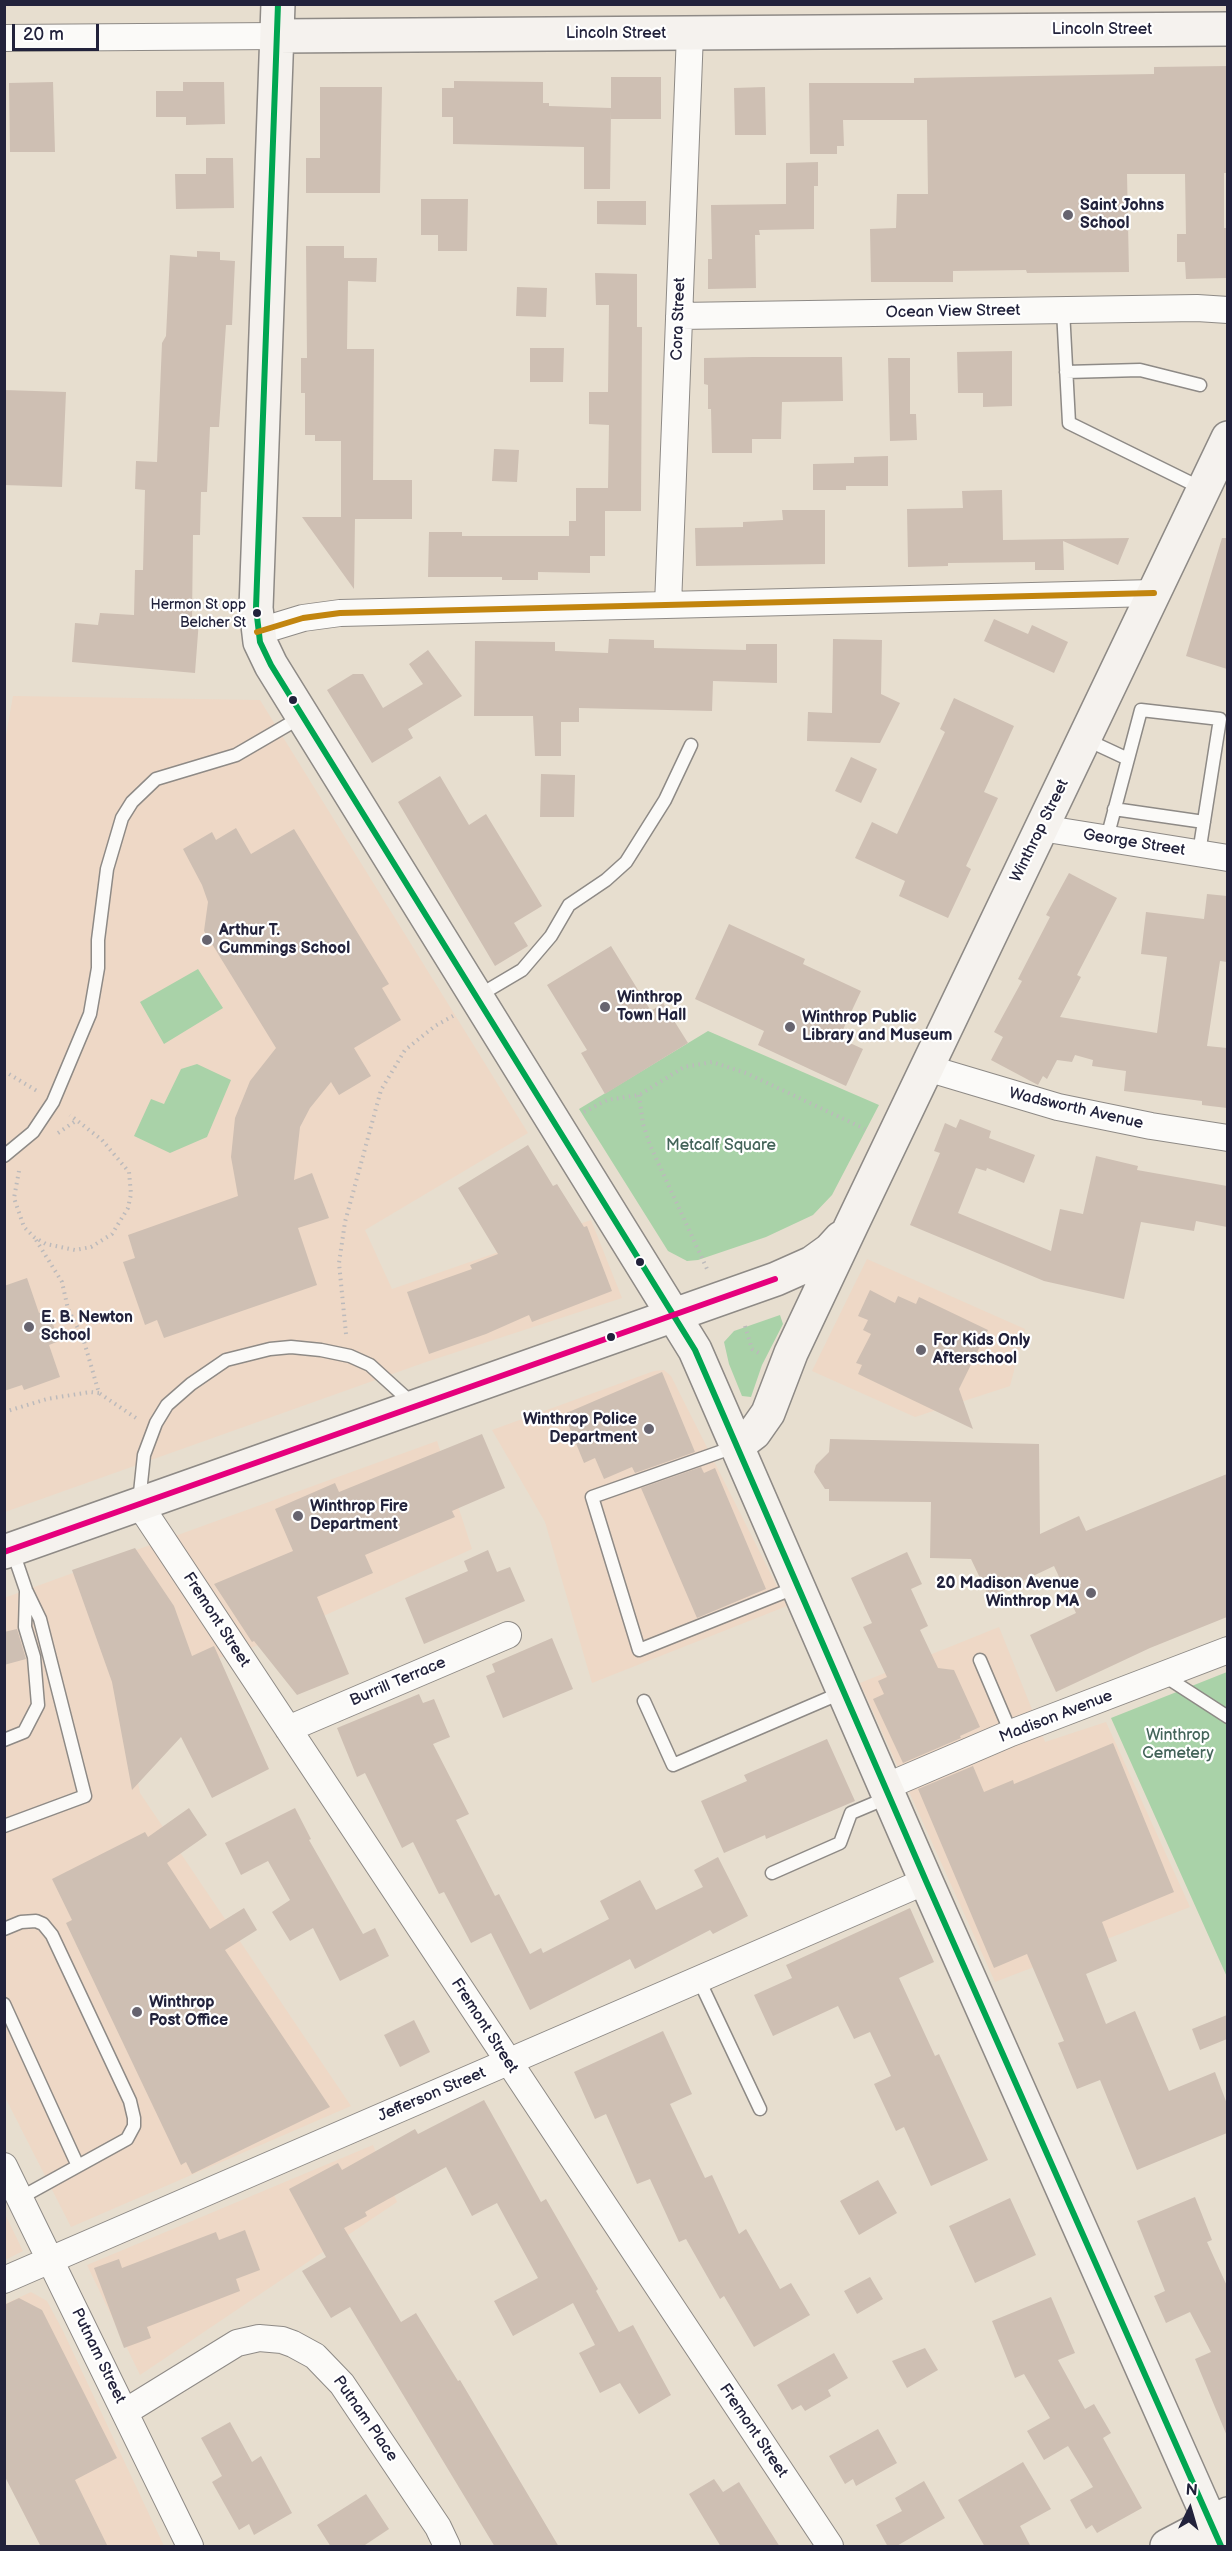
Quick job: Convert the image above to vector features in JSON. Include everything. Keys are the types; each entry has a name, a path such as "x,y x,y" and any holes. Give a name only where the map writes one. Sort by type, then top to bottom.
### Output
{"main road":[{"name":"Lincoln Street","path":"278,20 690,33 1227,29"},
{"path":"278,20 256,608 257,632 264,653 695,1350 926,1881 1219,2528 1167,2547"},
{"name":"Winthrop Street","path":"852,1224 1227,438"},
{"path":"8,1550 776,1279 812,1263 830,1250 852,1224"},
{"path":"738,1446 754,1433 768,1413 791,1353 852,1224"}],"street":[{"name":"Lincoln Street","path":"4,38 278,20"},
{"name":"Cora Street","path":"668,605 690,33"},
{"name":"Ocean View Street","path":"679,316 1197,308 1227,310"},
{"path":"257,632 303,618 340,613 1154,593"},
{"name":"George Street","path":"1041,828 1227,858"},
{"name":"Wadsworth Avenue","path":"927,1068 1058,1107 1135,1123 1227,1138"},
{"name":"Fremont Street","path":"139,1504 830,2547"},
{"name":"Burrill Terrace","path":"288,1729 508,1635"},
{"name":"Madison Avenue","path":"888,1792 1011,1733 1227,1650"},
{"name":"Jefferson Street","path":"4,2280 926,1881"},
{"name":"Putnam Street","path":"4,2166 190,2547"},
{"name":"Putnam Place","path":"125,2412 237,2343 259,2338 282,2340 293,2344 315,2356 342,2384 438,2528 447,2547"}],"lane":[{"path":"1063,310 1069,423 1203,489"},
{"path":"1066,372 1140,370 1200,385"},
{"path":"1107,838 1141,710 1220,719 1199,853"},
{"path":"4,1155 33,1132 53,1102 90,1014 98,968 98,940 107,869 122,818 132,802 156,779 236,755 303,716"},
{"path":"1084,739 1128,759"},
{"path":"478,999 522,970 551,936 569,905 606,880 626,862 665,800 692,745"},
{"path":"1114,809 1204,822"},
{"path":"139,1504 144,1455 153,1429 167,1405 191,1384 226,1360 270,1349 291,1347 350,1356 370,1365 415,1406"},
{"path":"738,1446 592,1497 639,1650 798,1586"},
{"path":"4,1826 85,1796 40,1619 8,1550"},
{"path":"4,1740 24,1732 38,1705 34,1657 25,1627 26,1590"},
{"path":"980,1660 1011,1733"},
{"path":"1163,1675 1227,1717"},
{"path":"644,1701 673,1765 844,1692"},
{"path":"772,1873 840,1843 851,1814 888,1792"},
{"path":"4,1929 30,1920 43,1924 48,1929 133,2109 134,2126 127,2139 20,2198"},
{"path":"699,1980 760,2109"},
{"path":"4,2004 78,2166"}],"path":[{"path":"350,1356 341,1300 339,1263 345,1222 381,1090 405,1050 435,1026 478,999"},
{"path":"580,1114 607,1100 639,1095 684,1067 712,1062 746,1073 870,1131"},
{"path":"639,1095 643,1124 650,1145 707,1269"},
{"path":"34,1237 58,1248 75,1250 91,1247 112,1234 128,1208 131,1194 129,1172 123,1161 77,1120 54,1136"},
{"path":"25,1162 15,1183 14,1198 24,1227 34,1237 62,1282 68,1309 83,1338 99,1393"},
{"path":"745,1326 752,1349 764,1356"},
{"path":"4,1412 47,1399 90,1392 99,1393 153,1429"}],"shaded area":[{"name":"Arthur T. Cummings School","path":"13,696 260,700 528,1133 365,1230 392,1289 591,1220 622,1298 426,1362 5,1512 4,747"},
{"name":"For Kids Only Afterschool","path":"867,1259 1025,1329 1010,1386 915,1417 812,1371"},
{"path":"664,1370 671,1376 787,1606 592,1683 545,1522 492,1430 654,1371"},
{"path":"437,1441 472,1549 259,1645 120,1690 140,1793 351,2106 71,2227 5,2097 4,1598"},
{"path":"999,1627 1045,1742 1106,1722 1190,1907 995,1982 860,1683"},
{"path":"373,2145 397,2202 140,2375 87,2265"},
{"path":"4,2212 23,2251 5,2260 4,2260"},
{"path":"31,2292 47,2301 63,2331 164,2546 41,2546 5,2474 5,2304"}],"green space":[{"path":"198,969 223,1008 164,1044 140,1002"},
{"name":"Metcalf Square","path":"708,1031 879,1105 832,1195 813,1215 766,1237 698,1260 687,1261 668,1251 579,1109"},
{"path":"197,1064 231,1080 207,1137 170,1153 134,1136 151,1099 164,1104 181,1069"},
{"path":"780,1315 783,1324 762,1365 751,1397 742,1396 729,1364 724,1342 734,1331"},
{"name":"Winthrop Cemetery","path":"1227,1672 1227,1977 1111,1718"}],"building":[{"path":"1227,66 1227,173 1224,173 1224,228 1227,228 1227,278 1186,279 1185,262 1177,262 1177,234 1186,234 1185,174 1127,174 1129,272 953,271 953,282 871,282 870,229 896,228 897,194 928,194 927,120 843,120 844,146 837,146 837,154 810,154 809,83 914,83 914,78 1154,74 1154,67"},
{"path":"611,77 661,77 661,119 611,119 611,110 610,189 584,189 584,147 453,144 453,117 442,117 442,88 454,88 454,81 543,82 543,103 549,103 549,106 611,108"},
{"path":"53,82 55,152 10,152 9,83"},
{"path":"183,82 224,82 225,124 186,125 186,117 156,117 156,91 183,91"},
{"path":"320,87 382,87 380,193 306,193 306,158 320,158"},
{"path":"765,87 766,135 735,135 734,88"},
{"path":"206,158 233,158 234,208 176,209 175,174 206,174"},
{"path":"818,162 818,186 814,186 814,229 759,230 760,235 755,235 756,288 708,289 708,259 712,259 711,205 786,204 786,163"},
{"path":"421,199 468,199 467,251 438,251 438,235 421,235"},
{"path":"597,201 646,201 646,225 597,224"},
{"path":"306,246 344,246 344,258 377,258 376,282 348,281 347,349 374,349 373,480 412,480 412,519 355,519 354,589 302,517 341,517 341,441 315,441 315,435 305,435 305,393 301,393 301,358 307,358"},
{"path":"197,251 220,252 220,260 235,261 232,325 226,325 219,427 210,427 207,492 201,492 200,535 193,535 192,620 199,620 195,673 72,662 75,623 98,625 100,613 134,615 135,570 143,570 145,490 135,489 136,461 157,462 162,343 166,336 170,255 197,257"},
{"path":"595,273 637,274 637,327 642,327 641,511 605,511 605,556 590,556 590,573 538,572 538,580 502,580 502,577 428,577 429,532 462,532 462,536 569,536 569,521 576,521 576,488 608,488 609,425 589,424 589,392 608,392 609,305 596,305"},
{"path":"517,287 547,288 546,317 516,316"},
{"path":"530,348 564,348 563,382 530,382"},
{"path":"1012,351 1012,406 983,407 983,393 958,393 957,352"},
{"path":"842,357 843,401 782,402 781,439 752,439 752,453 712,453 711,409 708,409 708,385 704,384 704,358"},
{"path":"888,358 910,358 910,414 916,414 917,440 890,441"},
{"path":"4,390 66,392 62,487 4,485"},
{"path":"494,449 519,450 517,482 492,481"},
{"path":"888,456 888,486 846,486 846,490 813,490 813,464 854,463 854,457"},
{"path":"1002,490 1003,540 1129,538 1118,565 1063,541 1064,570 1035,570 1035,562 948,563 948,566 908,567 907,509 963,508 962,491"},
{"path":"782,510 825,510 825,564 696,566 695,528 743,527 743,522 783,520"},
{"path":"1222,538 1227,538 1227,669 1186,656"},
{"path":"994,619 1028,634 1032,625 1068,642 1054,673 984,641"},
{"path":"609,639 654,640 654,648 746,650 746,644 777,644 777,683 713,681 712,711 579,708 579,722 561,722 561,756 535,756 533,716 474,716 475,641 555,642 555,651 608,653"},
{"path":"833,639 882,640 881,694 900,703 880,743 807,741 808,712 832,713"},
{"path":"428,650 462,696 408,729 413,738 372,763 327,690 353,674 363,674 383,708 423,684 409,664"},
{"path":"954,698 1014,726 984,792 998,798 966,866 971,869 948,918 899,896 905,881 855,858 872,822 897,834 945,732 940,729"},
{"path":"851,757 877,769 861,803 835,791"},
{"path":"541,774 575,775 574,817 540,817"},
{"path":"440,776 469,825 486,814 542,906 514,923 528,946 495,966 398,802"},
{"path":"236,828 251,854 294,829 389,984 382,988 401,1020 354,1048 371,1076 339,1095 331,1082 310,1108 300,1127 294,1180 312,1173 329,1218 298,1228 317,1285 164,1338 157,1320 145,1325 123,1262 135,1258 128,1235 238,1196 231,1157 235,1118 250,1081 276,1048 204,931 208,902 202,885 183,849 212,832 216,840"},
{"path":"1069,873 1117,898 1077,975 1081,977 1060,1017 1157,1033 1167,957 1141,954 1146,912 1204,919 1207,894 1227,896 1227,962 1220,961 1207,1046 1227,1048 1227,1108 1202,1105 1202,1101 1124,1091 1126,1071 1092,1066 1093,1060 1075,1055 1072,1062 1057,1060 1047,1079 1043,1076 1038,1085 991,1060 1003,1037 994,1032 1022,981 1018,979 1050,917 1046,915"},
{"path":"729,924 805,959 803,964 861,991 839,1038 863,1049 846,1086 758,1045 764,1031 695,999"},
{"name":"Winthrop Town Hall","path":"611,946 651,1011 663,1003 688,1043 605,1094 581,1053 587,1050 547,985"},
{"path":"960,1119 991,1131 989,1138 1035,1155 1024,1183 987,1168 986,1171 976,1168 958,1213 1051,1251 1060,1209 1083,1214 1096,1156 1138,1166 1137,1170 1227,1186 1227,1227 1196,1221 1194,1231 1141,1222 1124,1299 1044,1281 910,1225 940,1153 934,1151 945,1123 956,1128"},
{"path":"528,1145 553,1186 557,1184 584,1227 587,1226 612,1291 532,1322 529,1315 486,1334 429,1354 407,1292 472,1269 470,1265 498,1254 458,1188"},
{"name":"E. B. Newton School","path":"27,1278 39,1313 48,1310 59,1341 49,1345 60,1377 24,1390 22,1385 4,1391 4,1286"},
{"path":"870,1290 895,1303 898,1296 916,1304 919,1297 988,1330 959,1389 973,1429 858,1374 862,1365 856,1363 871,1334 863,1330 868,1320 858,1316"},
{"path":"662,1372 695,1452 635,1473 632,1467 604,1479 595,1458 584,1463 564,1414"},
{"path":"482,1434 505,1488 452,1511 455,1517 365,1555 373,1573 317,1597 349,1674 297,1695 254,1641 252,1642 214,1584 293,1551 275,1509 335,1483 339,1492"},
{"path":"830,1439 1039,1444 1040,1534 1079,1516 1086,1531 1227,1474 1227,1617 1150,1648 1056,1692 1030,1635 1076,1613 1054,1566 989,1597 971,1559 930,1558 931,1502 829,1501 829,1489 825,1489 814,1472 816,1465 829,1452"},
{"path":"701,1467 704,1473 715,1468 766,1589 697,1618 641,1488"},
{"path":"135,1548 174,1606 192,1656 214,1646 269,1769 212,1798 181,1737 132,1790 112,1682 72,1570"},
{"path":"488,1550 497,1572 510,1567 525,1601 424,1644 405,1598 468,1571 464,1561"},
{"path":"907,1552 922,1584 911,1589 928,1626 920,1630 938,1668 954,1670 980,1727 960,1736 961,1738 903,1763 873,1699 884,1694 878,1681 887,1677 863,1627 872,1623 851,1578"},
{"path":"17,1629 26,1659 4,1665 4,1632"},
{"path":"552,1638 573,1689 503,1718 486,1676 495,1672 492,1664"},
{"path":"419,1694 423,1703 434,1699 450,1737 433,1744 469,1814 456,1820 495,1896 499,1894 530,1954 541,1948 543,1953 609,1919 600,1901 640,1880 656,1910 703,1887 694,1870 718,1857 748,1916 713,1934 710,1930 635,1969 630,1959 530,2010 491,1933 471,1943 444,1892 439,1894 413,1842 402,1848 365,1773 357,1777 337,1728"},
{"path":"827,1739 855,1801 766,1839 765,1835 724,1853 701,1801 747,1781 744,1775"},
{"path":"1113,1743 1174,1892 1102,1922 1117,1961 1086,1974 1106,2024 1135,2011 1169,2091 1215,2072 1227,2104 1227,2133 1137,2170 1100,2080 1077,2089 1058,2043 1064,2041 1027,1954 994,1968 918,1789 973,1766 984,1792 1013,1780 1014,1784"},
{"path":"189,1808 207,1835 167,1863 210,1929 244,1908 257,1930 225,1950 330,2107 192,2174 186,2162 181,2165 66,1923 72,1920 52,1879 145,1832 148,1837"},
{"path":"295,1808 311,1839 309,1840 363,1934 375,1928 389,1956 340,1981 313,1928 290,1941 272,1912 290,1900 268,1861 241,1875 225,1843"},
{"path":"910,1908 934,1962 899,1978 935,2056 939,2054 988,2160 931,2186 904,2127 896,2131 874,2084 891,2076 870,2032 854,2039 838,2006 773,2036 754,1995 792,1978 786,1965"},
{"path":"1227,2015 1227,2039 1200,2050 1192,2029"},
{"path":"414,2020 430,2052 400,2067 384,2035"},
{"path":"663,2031 692,2094 670,2104 705,2178 712,2175 739,2234 746,2229 780,2289 791,2283 810,2315 754,2347 724,2296 720,2299 686,2239 679,2242 650,2179 637,2184 606,2114 595,2119 574,2072"},
{"path":"484,2100 541,2202 546,2199 598,2289 596,2291 619,2332 633,2325 671,2395 639,2414 620,2383 600,2393 579,2353 595,2345 573,2303 513,2336 494,2301 538,2278 497,2203 472,2216 446,2167 365,2212 367,2216 344,2228 401,2322 416,2313 458,2381 460,2380 559,2547 495,2547 350,2307 331,2318 302,2271 326,2257 289,2189 338,2163 342,2170 415,2129 418,2134"},
{"path":"878,2180 897,2213 859,2235 840,2201"},
{"path":"1195,2197 1212,2240 1207,2242 1227,2286 1227,2436 1195,2359 1211,2352 1190,2312 1166,2323 1154,2296 1165,2291 1137,2221"},
{"path":"1010,2198 1036,2255 975,2283 949,2226"},
{"path":"245,2230 260,2270 236,2279 240,2291 147,2327 151,2338 124,2348 94,2268 119,2259 122,2268 216,2232 219,2240"},
{"path":"870,2277 883,2299 857,2314 844,2291"},
{"path":"1051,2297 1075,2353 1058,2360 1085,2409 1094,2404 1111,2433 1103,2438 1142,2508 1097,2533 1092,2525 1086,2529 1070,2500 1093,2487 1068,2446 1044,2460 1027,2431 1050,2418 1024,2374 1015,2378 992,2321"},
{"path":"19,2298 42,2310 117,2458 75,2480 108,2547 41,2547 4,2475 4,2305"},
{"path":"925,2348 938,2370 907,2388 892,2361"},
{"path":"834,2353 848,2378 828,2390 831,2396 805,2411 801,2405 792,2410 777,2385"},
{"path":"230,2422 252,2462 261,2456 292,2513 254,2535 249,2524 239,2530 212,2482 222,2476 201,2438"},
{"path":"878,2429 897,2463 856,2486 853,2479 845,2484 829,2456"},
{"path":"1023,2462 1051,2509 1020,2526 1031,2547 985,2547 958,2500"},
{"path":"714,2479 723,2492 739,2482 780,2547 721,2547 689,2494"},
{"path":"924,2481 945,2518 895,2547 888,2547 876,2525 902,2511 895,2498"},
{"path":"366,2494 389,2529 362,2547 331,2547 317,2525"}],"transit line":[{"path":"278,4 256,608 260,642 271,665 695,1350 926,1881 1221,2546"},
{"path":"257,632 303,618 340,613 1154,593"},
{"path":"4,1552 775,1279"}],"place":[{"name":"Saint Johns School","path":"1068,215"},
{"name":"Hermon St opp Belcher St","path":"257,613"},
{"name":"Arthur T. Cummings School","path":"207,940"},
{"name":"Winthrop Town Hall","path":"605,1007"},
{"name":"Winthrop Public Library and Museum","path":"790,1027"},
{"name":"E. B. Newton School","path":"29,1327"},
{"name":"For Kids Only Afterschool","path":"921,1350"},
{"name":"Winthrop Police Department","path":"649,1429"},
{"name":"Winthrop Fire Department","path":"298,1516"},
{"name":"20 Madison Avenue Winthrop MA","path":"1091,1593"},
{"name":"Winthrop Post Office","path":"137,2012"}]}
